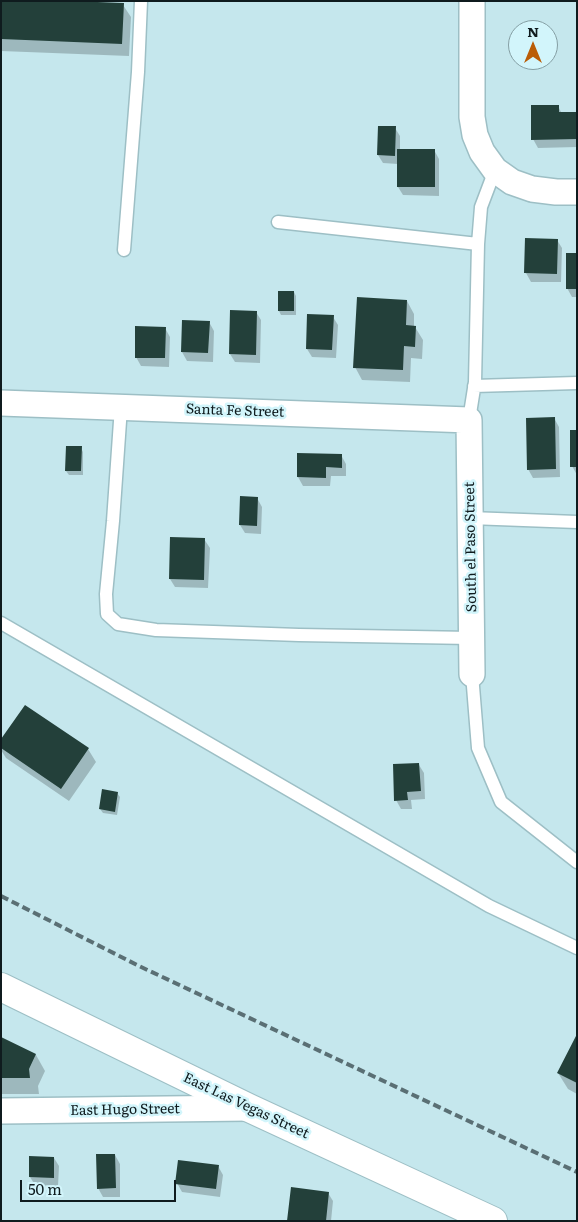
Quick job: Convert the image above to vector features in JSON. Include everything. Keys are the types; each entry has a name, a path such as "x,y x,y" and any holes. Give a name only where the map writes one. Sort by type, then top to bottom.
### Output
{"street":[{"path":"472,1 472,117 475,135 482,152 495,170 512,182 532,189 577,192"},
{"name":"Santa Fe Street","path":"1,403 469,420"},
{"name":"South el Paso Street","path":"469,420 472,674"},
{"name":"East Las Vegas Street","path":"1,987 249,1108 494,1221"},
{"name":"East Hugo Street","path":"1,1111 249,1108"}],"lane":[{"path":"124,250 138,72 141,1"},
{"path":"469,420 474,386 478,244 481,207 495,170"},
{"path":"278,222 478,244"},
{"path":"474,386 577,383"},
{"path":"121,407 106,594 107,614 118,624 175,631 471,638"},
{"path":"470,518 577,522"},
{"path":"1,622 489,906 577,948"},
{"path":"472,674 478,748 501,802 577,862"}],"building":[{"path":"1,1 124,3 122,44 1,39"},
{"path":"531,105 559,105 559,112 577,112 577,139 531,140"},
{"path":"378,126 396,126 395,156 377,155"},
{"path":"397,149 435,149 435,187 397,187"},
{"path":"525,238 558,239 557,274 524,273"},
{"path":"566,253 577,253 577,289 566,289"},
{"path":"278,291 294,291 294,311 278,311"},
{"path":"357,297 407,300 406,325 416,326 415,347 404,346 403,370 353,368"},
{"path":"230,310 257,311 256,355 229,354"},
{"path":"307,314 334,315 332,350 306,349"},
{"path":"182,320 210,321 208,353 181,352"},
{"path":"135,326 166,327 165,358 135,358"},
{"path":"555,417 556,469 527,470 526,418"},
{"path":"570,430 577,430 577,467 570,467"},
{"path":"66,446 82,446 81,471 65,471"},
{"path":"297,453 342,454 342,468 326,467 326,478 297,477"},
{"path":"240,496 258,497 257,526 239,525"},
{"path":"170,537 205,538 204,580 169,579"},
{"path":"25,705 89,748 61,789 1,748 1,739"},
{"path":"419,763 421,791 407,792 408,800 394,801 393,764"},
{"path":"102,789 118,792 115,812 99,809"},
{"path":"577,1034 577,1083 557,1073"},
{"path":"1,1037 36,1054 29,1069 30,1078 1,1078"},
{"path":"96,1154 115,1154 116,1188 97,1189"},
{"path":"29,1156 54,1157 54,1178 29,1177"},
{"path":"178,1160 219,1165 216,1189 175,1184"},
{"path":"291,1187 329,1192 326,1221 287,1221"}],"railway":[{"path":"1,896 139,966 577,1172"}]}
